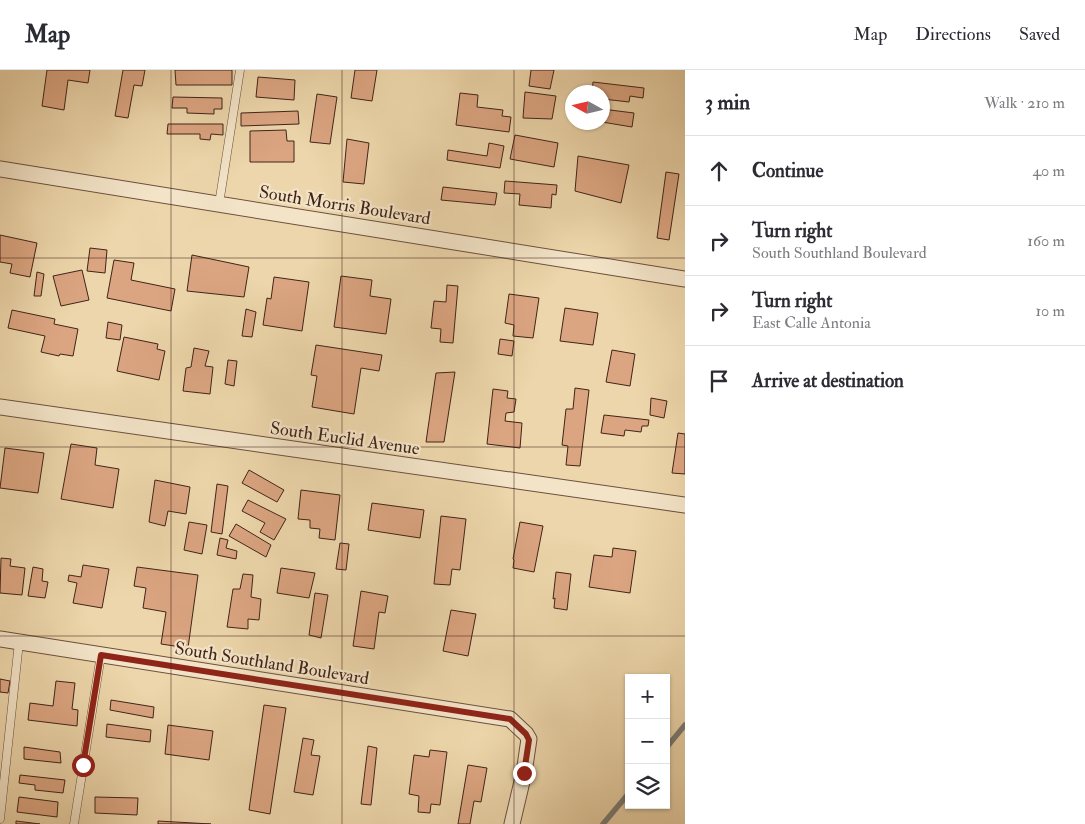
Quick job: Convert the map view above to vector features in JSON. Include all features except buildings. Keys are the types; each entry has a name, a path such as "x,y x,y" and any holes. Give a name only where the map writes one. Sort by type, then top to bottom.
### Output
{"street":[{"name":"South Morris Boulevard","path":"0,170 685,278"},
{"name":"South Euclid Avenue","path":"0,407 685,505"},
{"name":"South Southland Boulevard","path":"0,639 510,719 526,734 529,740 524,773 512,824"}],"lane":[{"path":"219,204 240,70"},
{"path":"0,819 19,642"},
{"path":"74,824 101,655"}],"waterway":[{"path":"670,743 685,725"},
{"path":"603,824 625,798"}],"route":[{"path":"83,765 101,655 510,719 526,734 529,740 524,773"}]}
